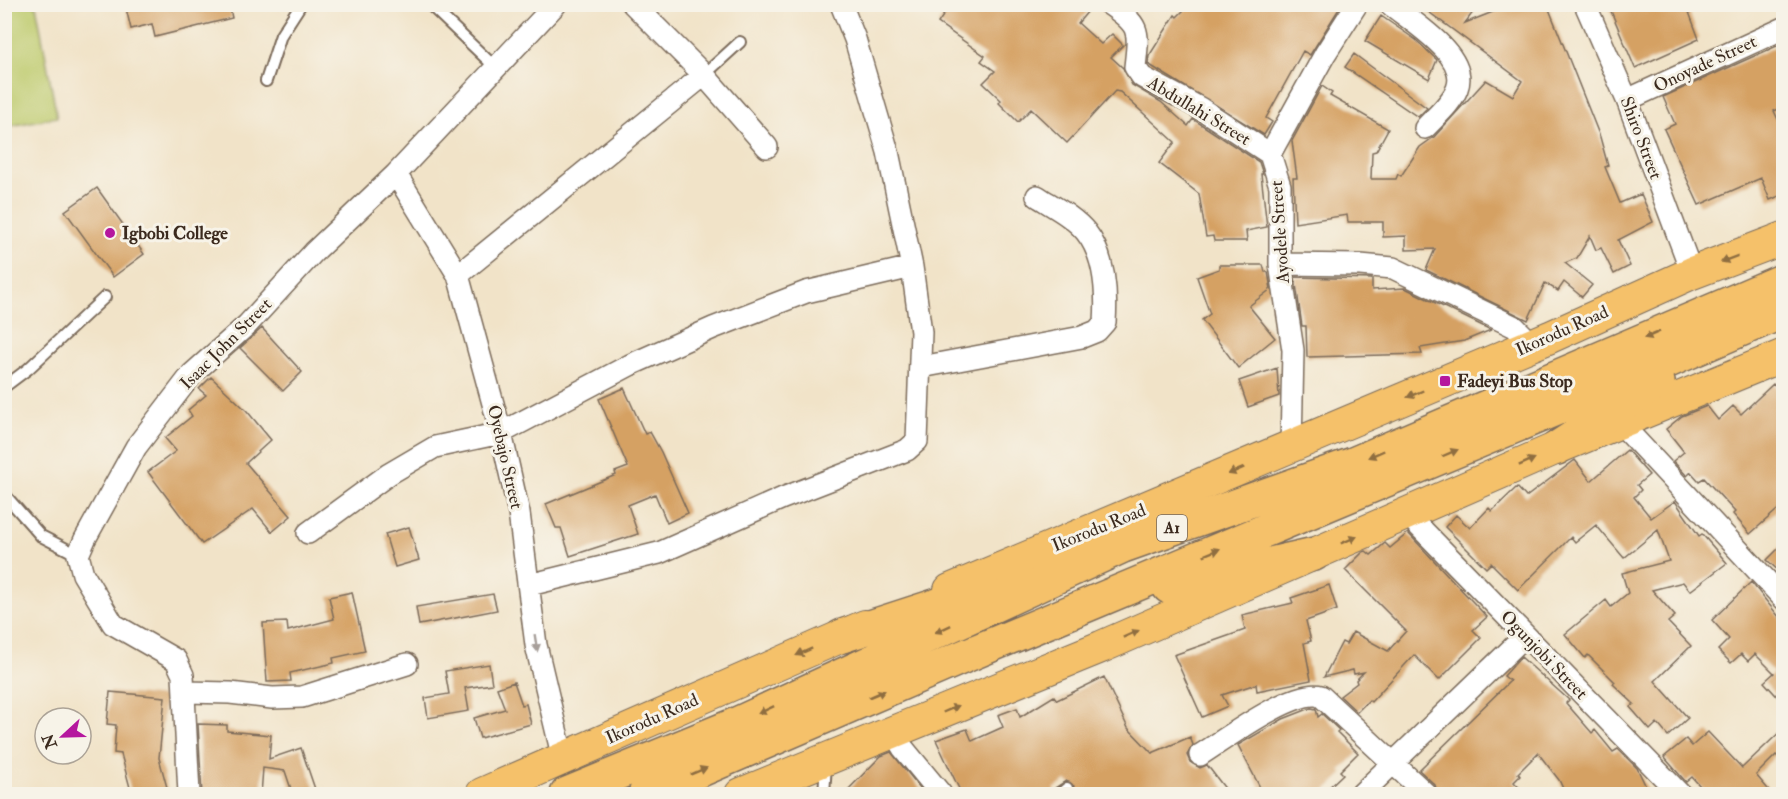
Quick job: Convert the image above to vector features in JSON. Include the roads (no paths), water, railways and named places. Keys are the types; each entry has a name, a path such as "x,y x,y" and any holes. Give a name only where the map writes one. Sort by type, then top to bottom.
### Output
{"highway":[{"path":"1687,320 1784,264"},
{"name":"Ikorodu Road","path":"567,795 732,726 1123,546 1353,464 1784,280"},
{"name":"A1","path":"645,795 1079,607 1784,311"},
{"path":"1557,448 1730,334"},
{"path":"842,636 1123,546"},
{"path":"1079,607 1314,554"}],"main road":[{"name":"Ikorodu Road","path":"482,795 842,636 1291,448 1692,273 1784,238"},
{"path":"741,795 894,734 1408,515 1557,448 1621,424 1784,355"}],"street":[{"name":"Isaac John Street","path":"78,555 105,500 136,447 192,374 247,325 314,252 396,174 556,4"},
{"path":"633,4 704,75 767,147"},
{"path":"529,585 659,553 783,498 907,450 916,441 921,332 912,267 888,152 855,39 841,4"},
{"name":"Abdullahi Street","path":"1109,4 1134,22 1138,31 1135,67 1142,77 1200,108 1270,154"},
{"name":"Ayodele Street","path":"1291,448 1293,350 1280,264 1280,186 1270,154 1324,54 1357,4"},
{"path":"1389,4 1451,55 1459,73 1457,89 1449,103 1425,128"},
{"name":"Shiro Street","path":"1585,4 1627,100 1692,273"},
{"name":"Onoyade Street","path":"1627,100 1784,28"},
{"path":"458,274 704,75"},
{"name":"Oyebajo Street","path":"396,174 458,274 501,433 519,513 536,645 563,759"},
{"path":"921,368 1082,337 1096,331 1106,322 1104,276 1087,233 1067,215 1038,196"},
{"path":"1280,264 1393,268 1515,327 1532,344"},
{"path":"308,533 416,456 435,447 501,433 620,370 713,327 806,292 912,267"},
{"path":"1621,424 1784,599"},
{"name":"Ogunjobi Street","path":"1408,515 1680,795"},
{"path":"78,555 83,574 113,624 176,660 186,692 186,765 189,795"},
{"path":"1361,795 1526,636"},
{"path":"186,692 230,693 272,698 302,697 407,664"},
{"path":"1200,755 1271,710 1312,693 1321,696 1426,795"},
{"path":"894,734 941,795"}],"lane":[{"path":"266,81 281,35 301,4"},
{"path":"429,4 495,68"},
{"path":"704,75 740,42"},
{"path":"4,387 28,369 105,297"},
{"path":"4,494 41,536 78,555"},
{"path":"824,795 826,761"}],"place":[{"name":"Igbobi College","path":"110,233"},
{"name":"Fadeyi Bus Stop","path":"1445,381"}]}
